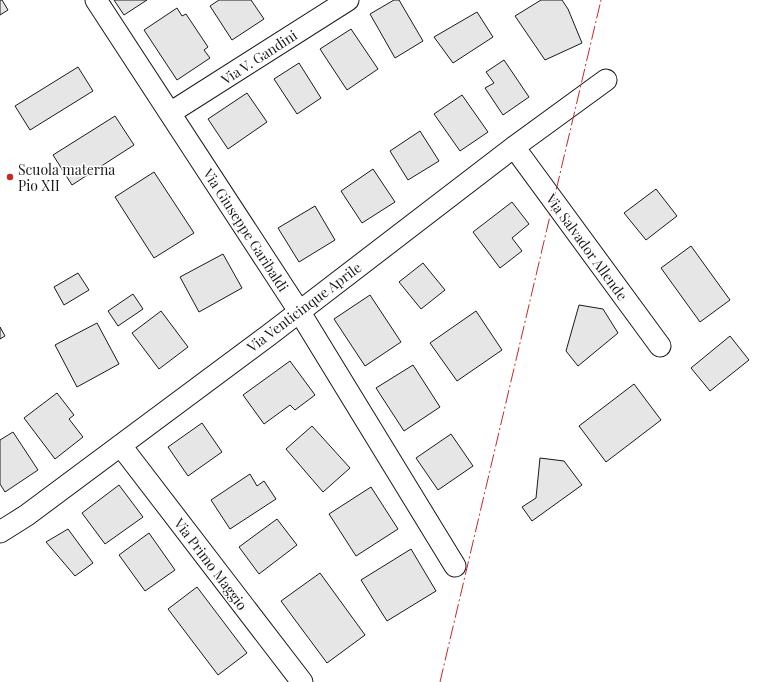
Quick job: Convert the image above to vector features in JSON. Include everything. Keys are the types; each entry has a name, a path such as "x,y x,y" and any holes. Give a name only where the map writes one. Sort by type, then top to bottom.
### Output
{"street":[{"name":"Via Giuseppe Garibaldi","path":"96,0 299,311 455,566"},
{"name":"Via V. Gandini","path":"170,113 348,0"},
{"name":"Via Venticinque Aprile","path":"0,532 13,525 121,446 269,335 514,147 606,80"},
{"name":"Via Salvador Allende","path":"514,147 660,346"},
{"name":"Via Primo Maggio","path":"121,446 302,682"}],"building":[{"path":"0,0 2,0 8,10 0,15"},
{"path":"114,0 147,0 124,15"},
{"path":"219,0 251,0 264,19 232,40 210,6"},
{"path":"394,0 399,0 423,41 395,58 370,14"},
{"path":"541,0 562,0 568,9 582,43 545,60 515,16"},
{"path":"177,8 182,16 186,14 208,47 204,50 210,58 177,80 144,30"},
{"path":"477,12 493,37 453,63 434,37"},
{"path":"351,29 378,69 347,90 320,49"},
{"path":"504,60 529,97 503,115 485,88 494,83 486,72"},
{"path":"299,63 321,98 297,114 274,79"},
{"path":"78,67 93,91 30,130 15,106"},
{"path":"247,93 267,122 228,149 208,119"},
{"path":"462,95 488,132 460,151 434,114"},
{"path":"115,116 134,145 72,185 53,155"},
{"path":"420,131 439,161 408,180 390,151"},
{"path":"373,169 395,202 362,223 341,191"},
{"path":"154,172 194,233 154,258 115,197"},
{"path":"656,189 677,216 646,240 624,213"},
{"path":"512,202 529,224 512,238 522,251 500,268 473,232"},
{"path":"315,206 335,240 299,262 278,228"},
{"path":"691,246 730,300 700,322 661,268"},
{"path":"223,254 242,288 199,312 180,277"},
{"path":"423,263 445,290 421,309 399,282"},
{"path":"78,273 89,290 64,305 54,287"},
{"path":"133,294 143,309 118,326 108,311"},
{"path":"370,295 401,342 365,366 334,319"},
{"path":"579,305 603,309 618,333 578,366 566,351"},
{"path":"161,311 188,347 159,369 132,333"},
{"path":"476,311 502,350 457,381 430,343"},
{"path":"97,323 119,364 77,387 55,345"},
{"path":"0,327 5,336 0,339"},
{"path":"730,336 749,360 710,391 691,368"},
{"path":"290,361 315,395 295,410 290,405 264,424 243,395"},
{"path":"413,365 440,407 404,431 376,388"},
{"path":"634,384 661,420 606,462 579,426"},
{"path":"57,393 74,415 69,419 83,437 55,459 24,418"},
{"path":"202,423 222,452 188,476 168,447"},
{"path":"312,426 350,468 323,492 286,449"},
{"path":"13,432 38,470 5,492 0,484 0,440"},
{"path":"451,434 473,466 438,490 416,458"},
{"path":"540,458 564,461 582,485 532,521 522,507 536,498"},
{"path":"250,474 257,486 264,481 276,499 230,529 211,500"},
{"path":"119,485 143,517 105,544 82,513"},
{"path":"371,487 398,529 356,556 329,514"},
{"path":"277,519 297,545 259,574 239,547"},
{"path":"68,529 93,563 75,576 46,542"},
{"path":"149,533 175,570 145,591 119,555"},
{"path":"411,549 436,591 387,621 361,580"},
{"path":"320,573 365,635 327,663 281,601"},
{"path":"197,587 247,653 218,675 168,609"}],"power":[{"path":"440,682 601,0"}],"place":[{"name":"Scuola materna Pio XII","path":"10,177"}]}
